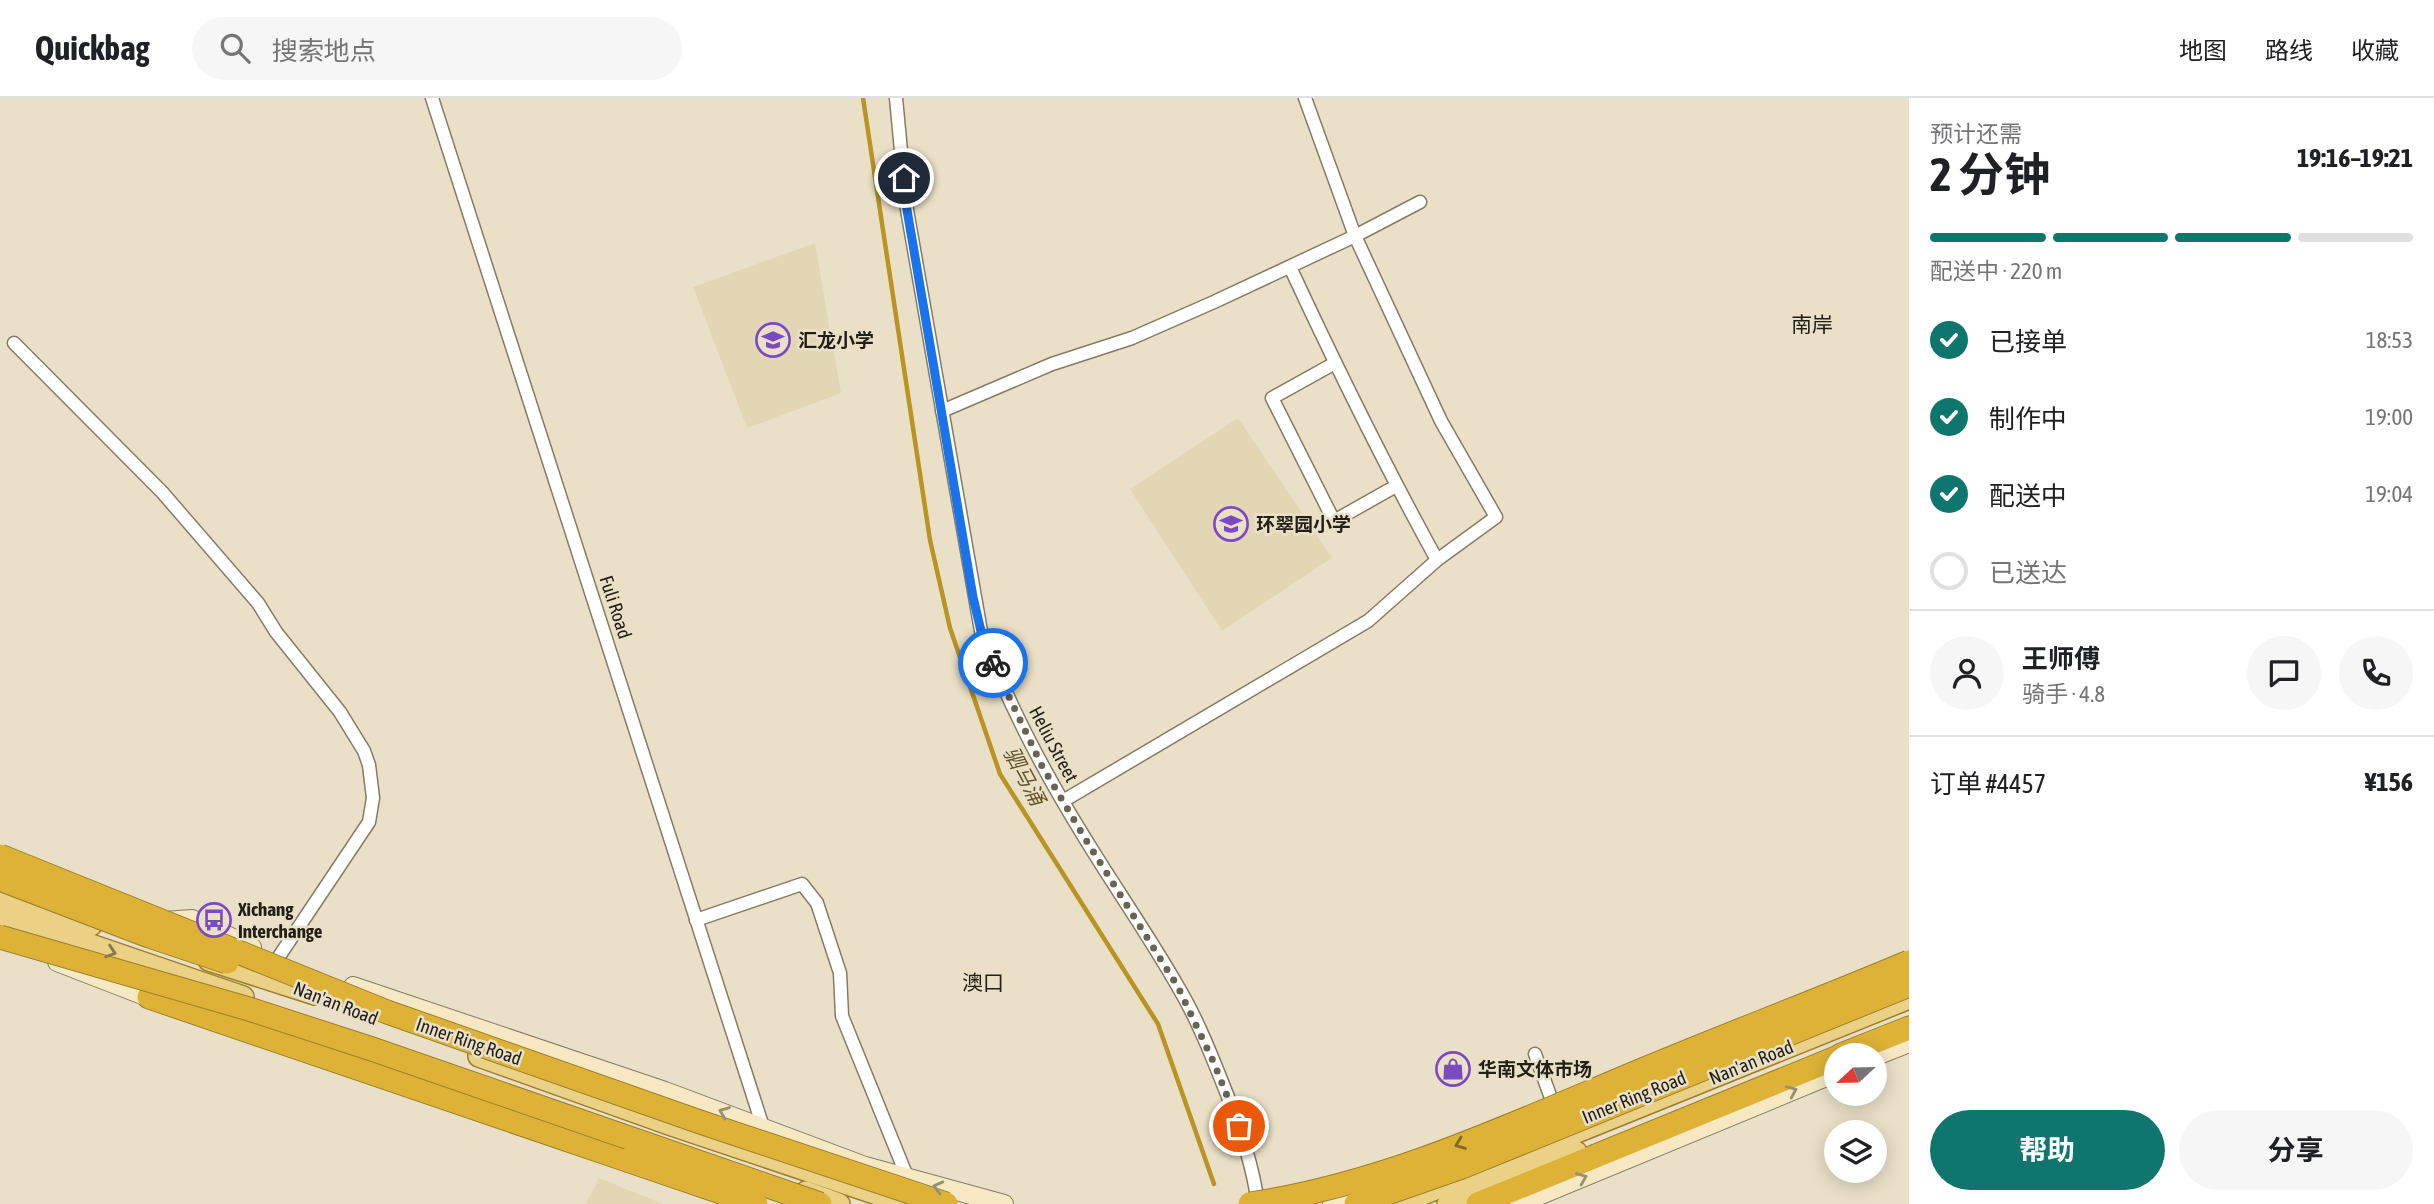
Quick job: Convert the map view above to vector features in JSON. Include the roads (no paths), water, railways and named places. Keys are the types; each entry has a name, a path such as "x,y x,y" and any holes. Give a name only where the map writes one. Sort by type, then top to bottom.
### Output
{"highway":[{"name":"Inner Ring Road","path":"0,856 382,1004 700,1122 946,1204"},
{"path":"0,879 172,944 382,1004"},
{"name":"Inner Ring Road","path":"6,937 249,1009 832,1204"},
{"path":"1250,1204 1311,1192 1393,1170 1514,1124 1909,962"},
{"name":"Inner Ring Road","path":"1356,1204 1461,1167 1909,985"},
{"path":"149,997 756,1204"},
{"path":"1872,1043 1909,1028"},
{"name":"Inner Ring Road","path":"1478,1204 1824,1063"}],"main road":[{"path":"0,867 44,885 107,920 143,922 192,919 382,1004"},
{"name":"Nan'an Road","path":"0,894 36,906 107,920 659,1121 904,1203"},
{"name":"Nan'an Road","path":"0,914 832,1204"},
{"path":"143,922 238,969 461,1024 665,1090 865,1166 1004,1204"},
{"path":"6,937 70,939"},
{"path":"6,937 66,967 149,997 220,1031 736,1204"},
{"path":"1332,1204 1435,1172 1909,975"},
{"name":"Nan'an Road","path":"1398,1204 1909,998"},
{"name":"Nan'an Road","path":"1448,1204 1909,1017"},
{"path":"421,1035 461,1024"},
{"path":"1887,1052 1909,1043"},
{"path":"1741,1045 1788,1047"},
{"path":"1519,1204 1824,1078"}],"street":[{"name":"Fuli Road","path":"432,98 763,1127"},
{"name":"Heliu Street","path":"896,98 906,204 981,631 1007,696 1063,802 1172,976 1197,1024 1244,1140 1258,1204"},
{"path":"1063,802 1368,621 1437,560 1496,517 1441,421 1355,236 1306,98"},
{"path":"942,411 1052,364 1132,338 1290,267 1420,202"},
{"path":"1290,267 1396,486 1437,560"},
{"path":"14,343 162,492 258,603 276,632 340,712 364,751 373,788 373,806 369,822 278,958"},
{"path":"1335,363 1272,398 1334,521 1396,486"},
{"path":"696,920 803,884 817,903 840,973 842,1016 908,1179 904,1203"},
{"path":"36,906 44,885"},
{"path":"167,971 199,1002"},
{"path":"149,997 199,1002 646,1153 688,1152"},
{"path":"1535,1054 1560,1122"},
{"path":"646,1153 681,1187"}],"waterway":[{"name":"驷马涌","path":"863,98 930,540 950,628 1000,774 1158,1024 1214,1184"}],"place":[{"name":"汇龙小学","path":"773,340"},
{"name":"环翠园小学","path":"1231,524"},
{"name":"Xichang Interchange","path":"214,920"},
{"name":"华南文体市场","path":"1453,1069"}],"district":[{"name":"南岸","path":"1812,325"},
{"name":"澳口","path":"983,983"}]}
